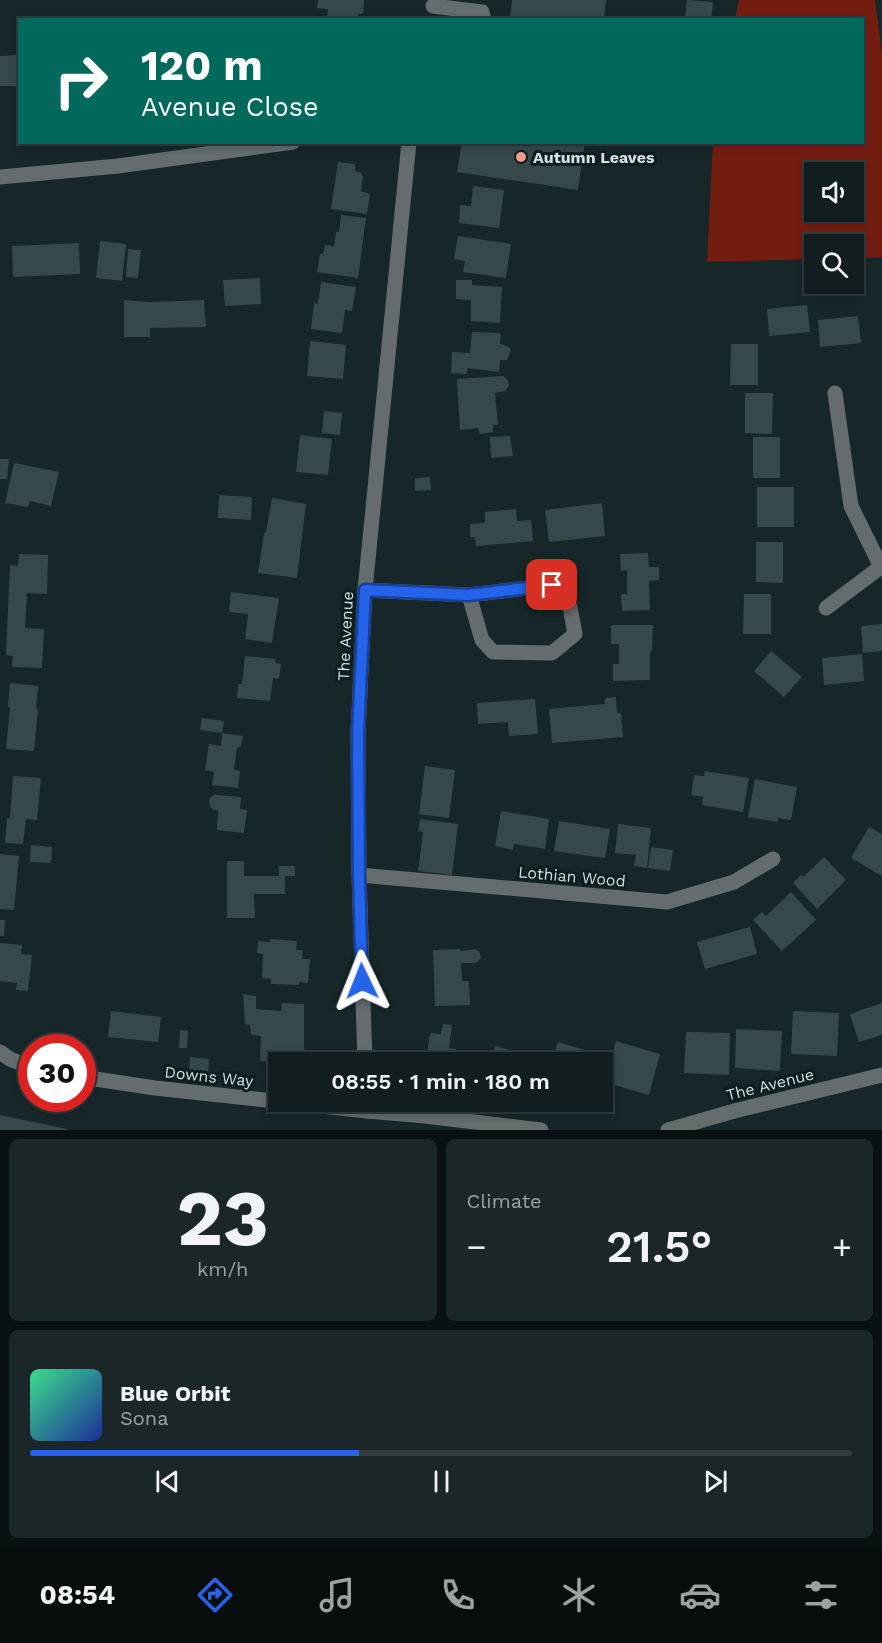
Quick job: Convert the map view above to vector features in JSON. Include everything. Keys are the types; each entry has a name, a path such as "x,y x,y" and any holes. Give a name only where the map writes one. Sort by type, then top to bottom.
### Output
{"street":[{"path":"433,8 482,12 484,18"},
{"path":"0,177 118,166 278,144"},
{"name":"The Avenue","path":"365,1052 359,875 358,732 365,590 409,144"},
{"path":"825,608 881,566 851,506 835,393"},
{"path":"365,590 468,595 552,585 570,607 575,634 552,653 493,652 482,639 468,595"},
{"name":"Lothian Wood","path":"359,875 667,902 734,882 773,859"},
{"path":"0,1052 18,1062"},
{"name":"The Avenue","path":"668,1130 738,1110 882,1075"},
{"name":"Downs Way","path":"96,1079 154,1088 268,1098"},
{"path":"402,1112 484,1126 541,1130"}],"shaded area":[{"path":"739,0 875,0 882,54 882,257 864,258 864,234 804,234 804,259 707,262 713,144 864,144 864,18 735,18"}],"building":[{"path":"318,0 364,0 363,14 358,14 357,18 327,18 328,9 317,8"},
{"path":"512,0 606,0 604,18 510,18"},
{"path":"687,0 713,2 711,18 685,18"},
{"path":"18,55 18,86 0,86 0,56"},
{"name":"Autumn Leaves","path":"462,144 585,144 578,190 457,172"},
{"path":"338,162 355,164 355,171 360,172 363,176 361,191 370,194 367,214 331,209"},
{"path":"473,186 504,190 499,228 459,223 460,205 471,206"},
{"path":"341,215 366,218 358,278 317,272 320,254 323,254 325,245 334,246"},
{"path":"458,236 511,244 506,278 463,272 465,261 454,259"},
{"path":"100,241 126,244 122,281 96,278"},
{"path":"79,243 80,274 13,277 12,246"},
{"path":"128,249 141,250 138,278 126,277"},
{"path":"260,278 261,304 225,306 223,280"},
{"path":"456,280 472,280 472,285 502,287 500,323 471,321 471,300 456,299"},
{"path":"321,282 356,287 352,311 345,310 342,333 311,329 314,303 318,304"},
{"path":"124,300 150,302 204,300 206,327 150,328 150,337 124,337"},
{"path":"807,305 810,332 769,336 767,309"},
{"path":"858,316 861,343 820,347 818,320"},
{"path":"472,332 501,333 500,344 511,350 507,360 500,360 499,372 467,368 467,374 451,373 452,352 470,353"},
{"path":"310,341 346,345 343,379 307,376"},
{"path":"731,344 758,344 758,385 730,385"},
{"path":"503,376 508,380 509,386 505,391 495,393 498,425 493,425 493,432 480,434 478,428 460,430 457,379"},
{"path":"745,393 773,393 772,434 745,433"},
{"path":"324,411 342,413 340,435 322,433"},
{"path":"300,435 332,439 328,475 296,472"},
{"path":"510,436 513,456 491,458 490,437"},
{"path":"753,437 780,437 780,478 753,478"},
{"path":"0,459 9,459 7,479 0,479"},
{"path":"14,463 59,472 51,506 30,501 28,507 5,503"},
{"path":"430,477 431,490 415,491 415,478"},
{"path":"757,487 794,487 794,527 757,527"},
{"path":"219,495 252,497 251,520 218,518"},
{"path":"272,498 306,504 297,578 258,573"},
{"path":"602,503 605,536 549,542 545,510"},
{"path":"516,509 517,521 531,520 533,541 476,546 475,537 470,537 470,524 485,523 485,512"},
{"path":"756,542 783,542 783,583 756,582"},
{"path":"648,553 649,567 659,567 659,580 649,581 650,610 622,611 621,594 627,594 627,570 621,571 620,554"},
{"path":"19,554 48,555 47,594 27,593 25,628 44,629 42,668 12,667 13,656 6,655 10,565 18,566"},
{"path":"231,592 279,598 272,643 245,639 248,614 229,612"},
{"path":"744,594 771,594 771,634 743,634"},
{"path":"882,624 882,651 863,653 861,626"},
{"path":"611,625 653,625 650,680 613,681 613,664 619,664 619,644 611,644"},
{"path":"771,651 802,677 784,697 754,671"},
{"path":"862,654 864,681 824,685 822,658"},
{"path":"245,656 276,659 275,663 281,664 279,679 273,678 270,701 237,698 238,684 242,684"},
{"path":"10,683 38,686 34,751 6,749"},
{"path":"616,697 617,713 621,713 623,737 552,743 549,709 605,704 605,698"},
{"path":"535,699 538,734 509,736 508,722 478,724 477,703"},
{"path":"202,718 224,721 222,733 200,730"},
{"path":"222,733 243,736 241,746 237,748 234,770 240,771 238,788 212,785 214,772 205,770 209,744 221,746"},
{"path":"425,766 455,770 449,818 419,814"},
{"path":"705,771 749,778 743,812 702,805 703,797 691,795 694,775 704,776"},
{"path":"13,776 41,778 37,820 26,819 23,844 5,843 7,818 10,818"},
{"path":"755,779 797,787 791,820 778,818 778,822 748,817"},
{"path":"213,795 241,797 240,809 247,810 244,833 217,830 218,810 210,807 209,800"},
{"path":"501,811 549,819 545,849 514,844 513,850 495,846"},
{"path":"420,819 458,824 452,875 418,871 423,832 418,831"},
{"path":"559,821 610,829 605,858 554,851"},
{"path":"618,824 651,828 647,868 634,866 636,855 615,853"},
{"path":"869,827 882,834 882,876 851,858"},
{"path":"31,845 52,847 51,863 30,862"},
{"path":"651,847 673,850 670,871 648,868"},
{"path":"0,854 19,856 14,910 0,909"},
{"path":"824,857 846,880 817,909 793,883 801,875 803,877"},
{"path":"227,861 244,861 244,876 279,876 279,866 295,866 295,876 285,876 285,894 254,894 255,918 227,918"},
{"path":"791,892 816,920 782,951 753,920 762,912 766,916"},
{"path":"0,920 5,920 4,936 0,936"},
{"path":"750,927 757,954 705,969 697,942"},
{"path":"271,939 297,941 296,950 303,950 302,959 310,959 308,983 271,984 271,979 262,978 263,954 257,953 258,941 269,942"},
{"path":"0,943 22,945 21,954 32,955 28,991 16,990 17,983 0,981"},
{"path":"460,949 461,951 476,949 481,958 476,963 461,963 462,981 469,981 470,1005 435,1006 433,950"},
{"path":"243,994 256,996 256,1009 281,1011 282,1003 304,1004 305,1052 268,1052 268,1061 260,1061 261,1036 251,1035 250,1025 245,1024"},
{"path":"882,1003 882,1035 859,1042 850,1014"},
{"path":"111,1011 161,1017 158,1042 108,1037"},
{"path":"793,1011 839,1013 837,1056 791,1054"},
{"path":"443,1024 452,1025 449,1048 456,1049 456,1052 427,1052 430,1033 441,1034"},
{"path":"736,1029 782,1031 780,1071 735,1068"},
{"path":"180,1030 188,1031 187,1048 179,1048"},
{"path":"686,1032 730,1033 729,1075 684,1073"},
{"path":"616,1041 660,1054 649,1095 613,1085 613,1052"},
{"path":"558,1042 592,1052 555,1052"},
{"path":"495,1046 517,1052 493,1052"},
{"path":"190,1057 209,1059 208,1075 189,1073"},
{"path":"0,1115 67,1129 0,1130"}],"place":[{"name":"Autumn Leaves","path":"521,157"}],"route":[{"path":"362,981 358,732 365,590 468,595 552,585"}]}
